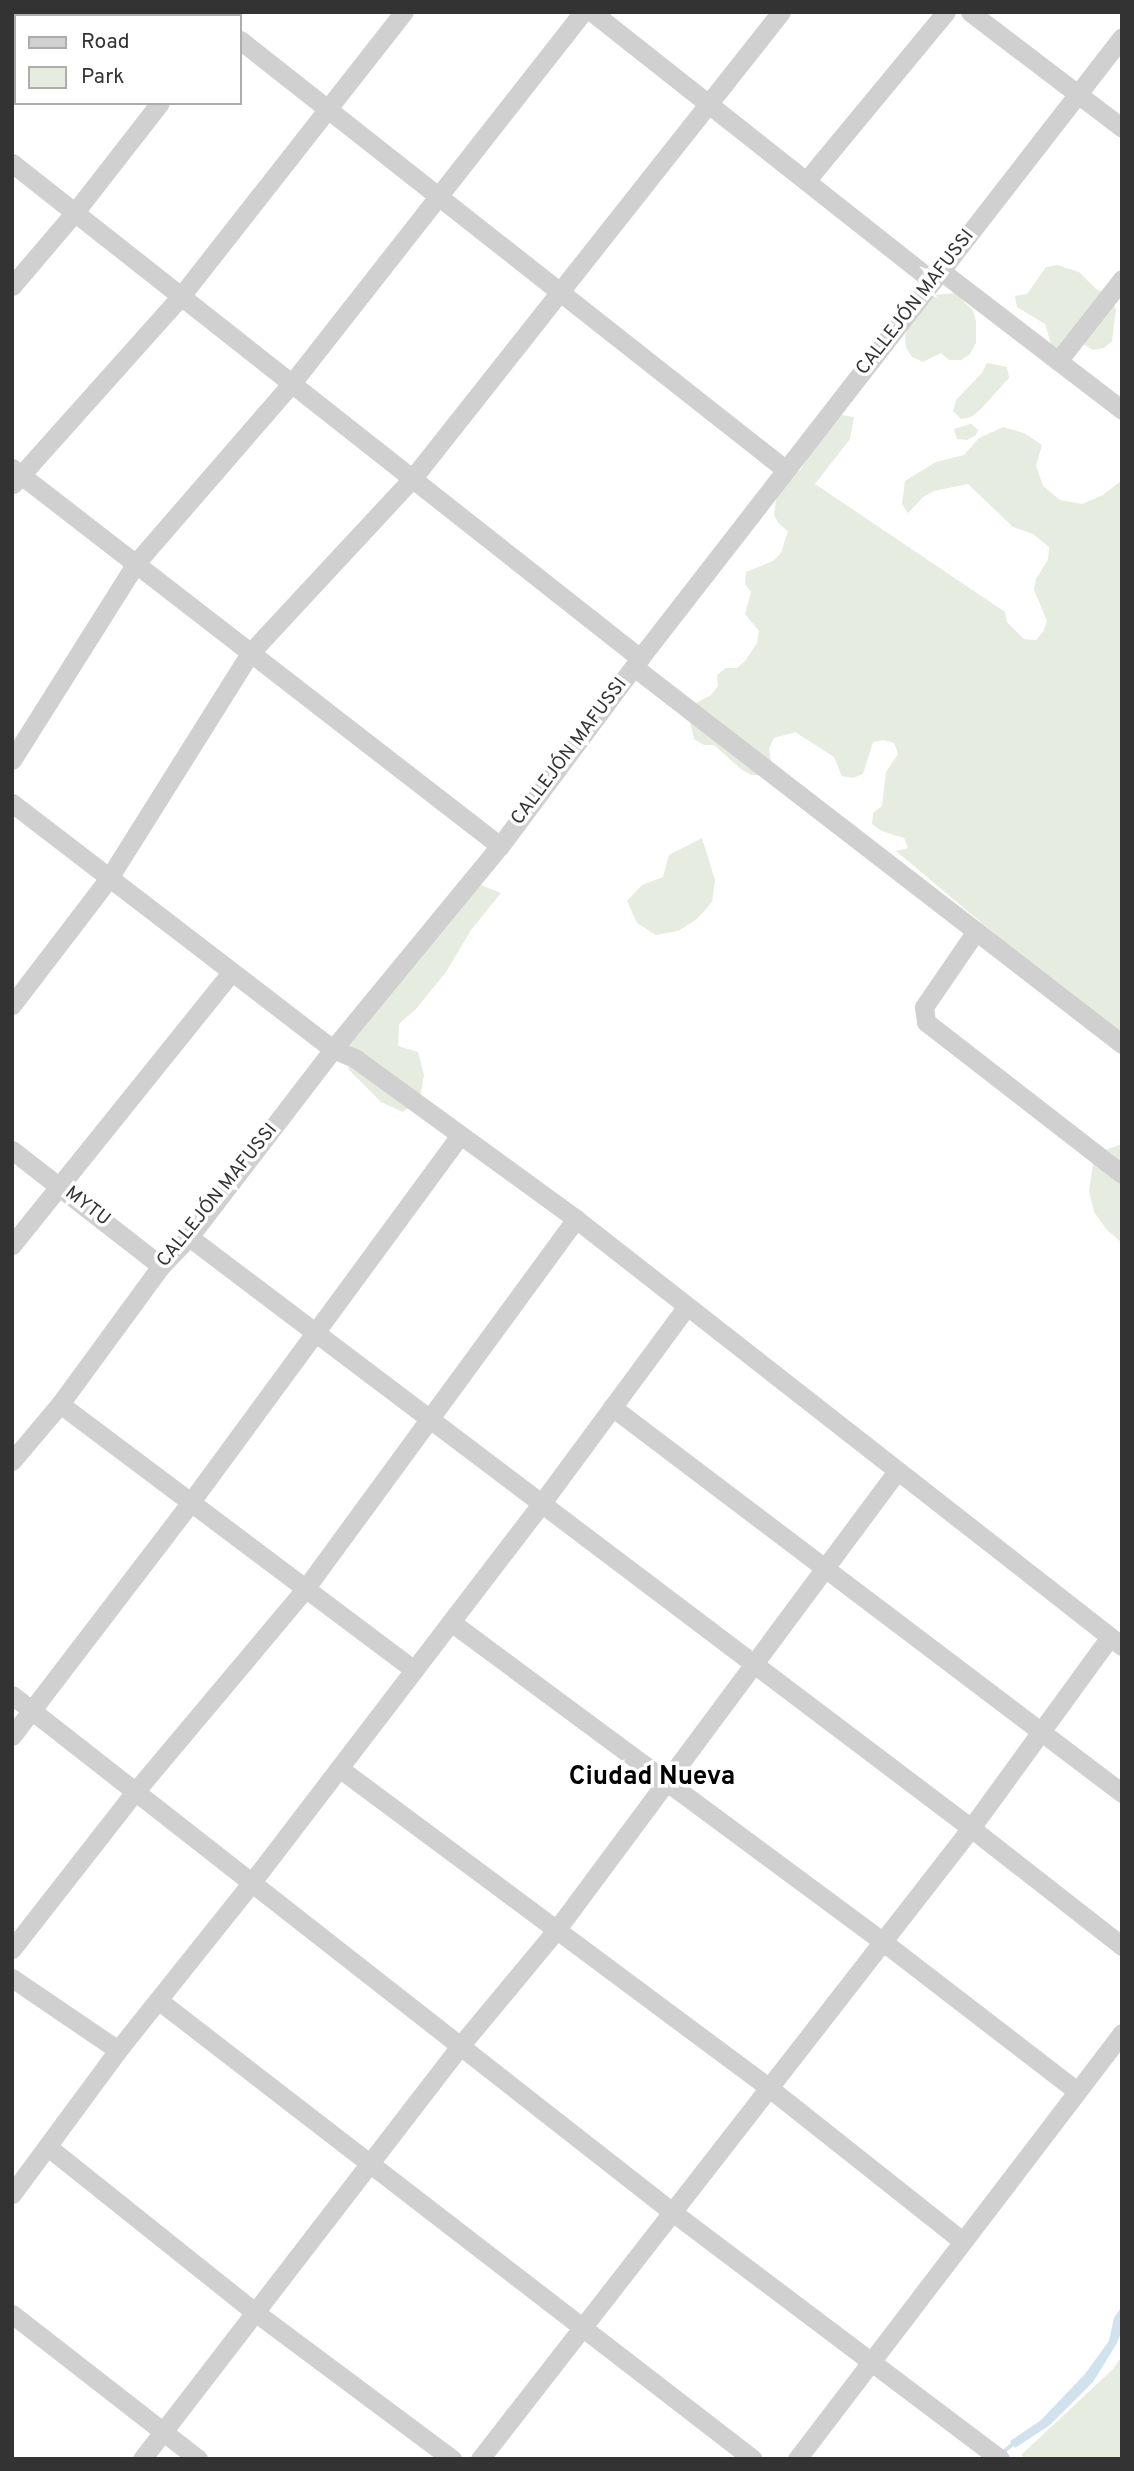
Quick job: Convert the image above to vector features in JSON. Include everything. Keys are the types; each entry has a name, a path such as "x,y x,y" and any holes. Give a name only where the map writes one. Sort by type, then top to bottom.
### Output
{"street":[{"path":"404,12 181,296 15,475 136,563 500,846"},
{"path":"12,760 136,563 292,383 583,12"},
{"path":"592,12 806,181 1058,361 1122,410"},
{"path":"12,1005 110,878 251,652 412,479 781,12"},
{"path":"806,181 946,12"},
{"path":"970,12 1122,128"},
{"name":"CALLEJÓN MAFUSSI","path":"12,1461 60,1404 162,1266 189,1237 333,1049 500,846 637,663 1122,37"},
{"path":"242,42 786,470"},
{"path":"12,286 75,212 158,105"},
{"path":"12,163 292,383 637,663 1122,1044"},
{"path":"1058,361 1122,279"},
{"path":"12,803 231,974 333,1049 356,1059 576,1219 1116,1641 1040,1731 971,1828 480,2459"},
{"path":"976,931 924,1007 926,1022 1122,1174"},
{"path":"12,1245 231,974"},
{"path":"12,1736 190,1503 460,1136"},
{"name":"MYTU","path":"12,1150 162,1266"},
{"path":"12,1949 134,1793 305,1589 576,1219"},
{"path":"189,1237 971,1828 1122,1946"},
{"path":"12,2194 118,2050 452,1622 686,1307"},
{"path":"60,1404 414,1670"},
{"path":"612,1407 1122,1793"},
{"path":"142,2459 460,2046 556,1929 667,1784 897,1471"},
{"path":"452,1622 882,1941 1077,2091"},
{"path":"12,1695 671,2211 993,2453"},
{"path":"339,1768 768,2087 962,2241"},
{"path":"12,1978 118,2050"},
{"path":"158,2000 753,2459"},
{"path":"797,2459 1122,2033"},
{"path":"48,2147 255,2312 452,2459"},
{"path":"12,2314 198,2459"}],"green space":[{"path":"1057,265 1079,272 1096,289 1107,293 1116,309 1112,341 1104,348 1093,350 1083,344 1068,358 1051,344 1045,324 1017,307 1015,296 1027,294 1046,267"},
{"path":"956,293 973,311 976,321 976,343 970,354 961,360 949,360 941,353 923,362 912,357 906,348 905,337 914,304 921,296"},
{"path":"987,363 1007,367 1009,378 980,410 971,417 961,419 953,411 956,400 982,373"},
{"path":"842,415 854,417 850,439 815,484 1005,612 1007,622 1024,639 1036,640 1047,621 1034,590 1036,579 1048,560 1049,547 1033,534 1013,527 968,484 934,491 923,497 908,513 902,504 905,481 936,462 964,455 979,438 1003,427 1024,433 1042,445 1036,466 1043,486 1060,500 1082,504 1103,495 1122,480 1122,1041 896,851 908,848 904,838 882,831 872,824 873,813 882,806 886,772 898,754 894,743 883,740 873,742 863,774 853,778 842,776 834,757 795,732 774,738 769,748 772,769 763,775 752,775 742,770 714,745 704,745 694,739 689,718 691,706 711,695 718,686 717,675 726,668 737,668 757,643 759,631 745,614 751,592 745,584 746,572 773,561 781,553 788,531 779,524 774,515 777,492 782,483 801,469 822,429"},
{"path":"971,424 978,430 976,435 967,440 957,439 954,429"},
{"path":"702,838 715,880 712,902 697,919 678,931 656,935 637,923 627,901 642,885 663,877 669,855"},
{"path":"478,884 501,893 471,930 446,972 416,1009 399,1024 398,1046 418,1052 424,1075 420,1097 403,1112 381,1102 349,1070 343,1050"},
{"path":"1122,1144 1122,1243 1107,1230 1094,1212 1089,1191 1093,1164 1108,1149"},
{"path":"1122,2356 1122,2459 1026,2459 1021,2455 1113,2369"}],"water":[{"path":"1122,2306 1122,2330 1093,2382 1050,2425 1015,2448 1010,2441 1040,2421 1085,2374 1109,2341 1114,2318"}],"waterway":[{"path":"1001,2454 1014,2443"}],"district":[{"name":"Ciudad Nueva","path":"652,1778"}]}
